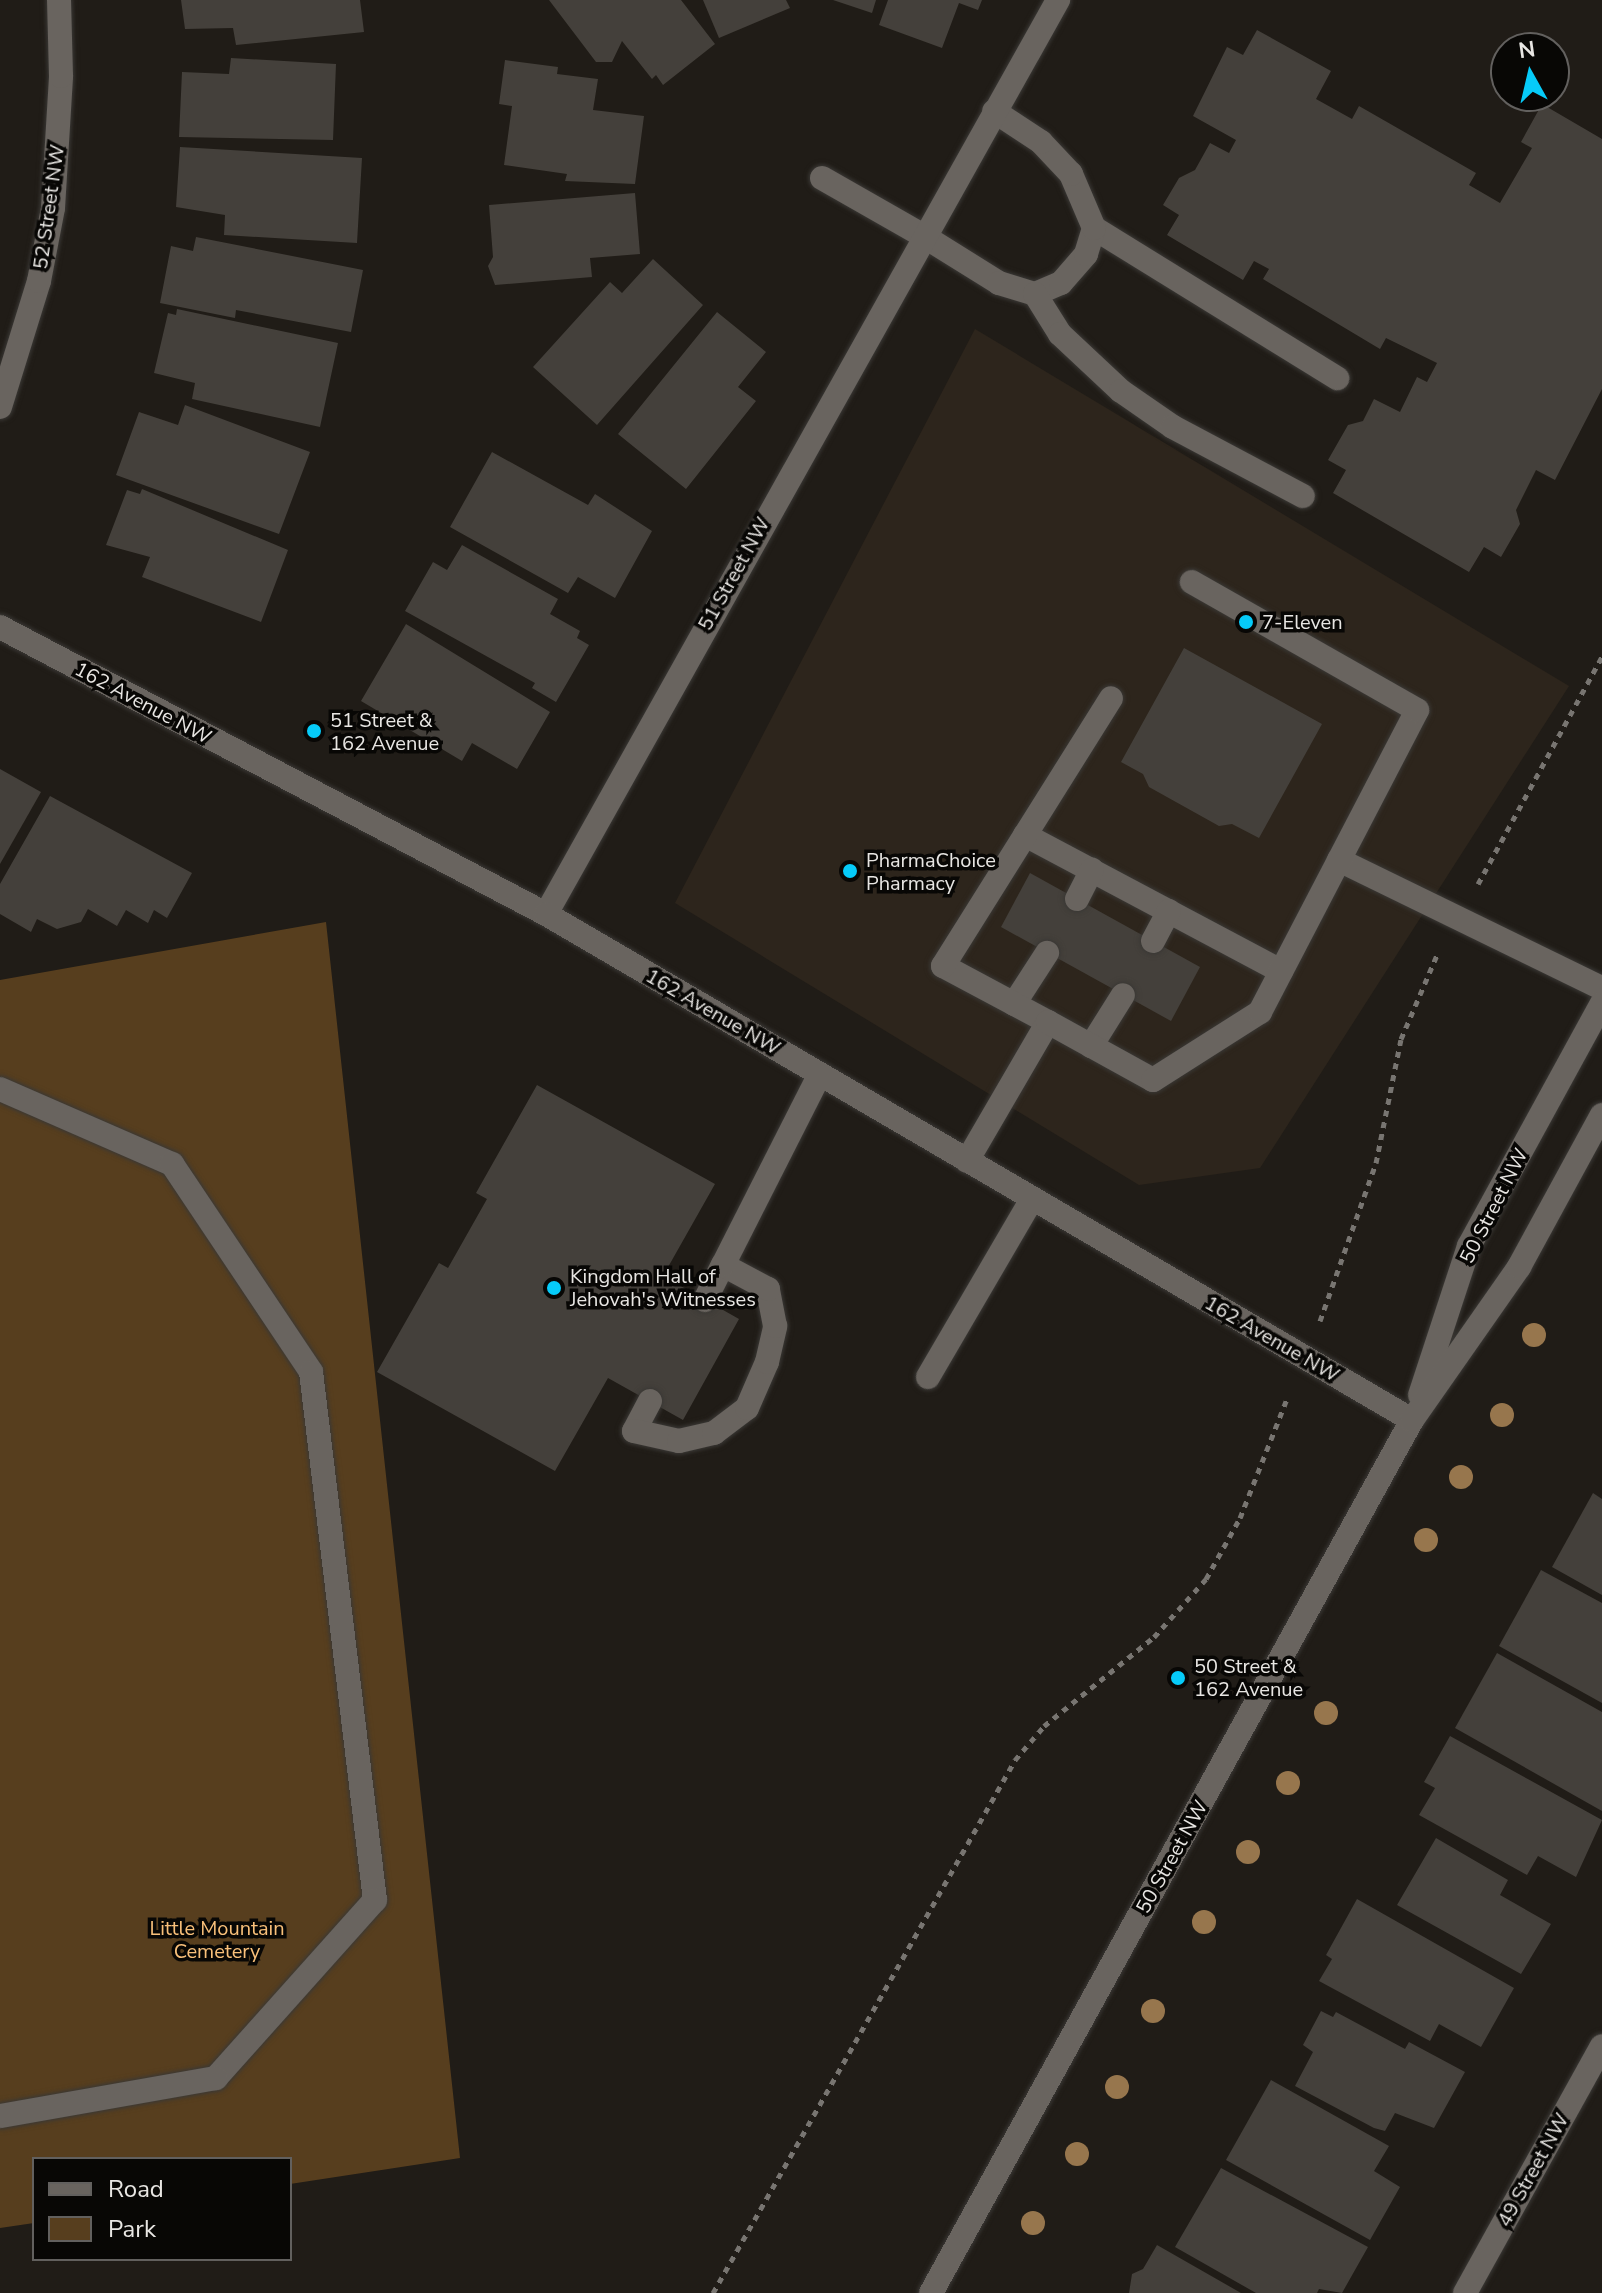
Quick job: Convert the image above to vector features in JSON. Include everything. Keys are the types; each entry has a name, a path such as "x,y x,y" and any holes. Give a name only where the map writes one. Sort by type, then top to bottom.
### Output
{"street":[{"name":"52 Street NW","path":"0,407 24,336 53,208 61,76 59,0"},
{"name":"51 Street NW","path":"546,914 922,235 1058,0"},
{"path":"994,111 1041,142 1071,174 1094,228 1337,378"},
{"path":"822,178 999,283 1035,294 1060,334 1121,391 1173,427 1303,496"},
{"path":"1035,294 1074,271 1094,228"},
{"path":"1111,698 943,966 1153,1080 1260,1012 1417,710 1192,582"},
{"name":"162 Avenue NW","path":"0,627 546,914 1412,1420"},
{"path":"1025,835 1281,971"},
{"path":"1339,860 1602,988"},
{"path":"1077,899 1092,870"},
{"path":"1153,941 1169,911"},
{"path":"1014,1004 1047,953"},
{"path":"1091,1046 1123,995"},
{"name":"50 Street NW","path":"1412,1420 1469,1246 1602,1003"},
{"path":"967,1161 1048,1022"},
{"path":"705,1300 820,1074"},
{"path":"0,1089 172,1164 311,1372 375,1900 216,2078 0,2116"},
{"name":"50 Street NW","path":"931,2293 1412,1420 1519,1267 1602,1115"},
{"path":"928,1377 1032,1199"},
{"path":"650,1401 634,1431 679,1441 714,1433 747,1408 767,1362 775,1326 768,1289 723,1265"},
{"name":"49 Street NW","path":"1465,2293 1602,2046"}],"path":[{"path":"1483,874 1602,657"},
{"path":"1326,1307 1376,1163 1401,1039 1424,974 1442,946"},
{"path":"713,2293 1015,1760 1044,1726 1154,1637 1206,1579 1240,1518 1273,1429"}],"shaded area":[{"path":"975,329 1569,686 1260,1168 1139,1185 675,903"}],"green space":[{"name":"Little Mountain Cemetery","path":"326,922 460,2158 292,2184 292,2157 32,2157 32,2223 0,2228 0,980"}],"building":[{"path":"181,0 360,0 364,32 236,45 233,28 185,29"},
{"path":"549,0 681,0 715,44 663,85 656,75 652,79 622,41 612,62 596,62"},
{"path":"703,0 786,0 790,8 719,38"},
{"path":"833,0 876,0 872,13"},
{"path":"888,0 982,0 978,10 959,3 942,48 879,25"},
{"path":"1257,30 1331,71 1316,99 1352,119 1359,106 1476,173 1469,185 1500,203 1532,148 1521,142 1538,112 1556,112 1602,139 1602,389 1555,480 1536,470 1516,510 1520,524 1501,557 1484,547 1469,572 1333,493 1346,470 1328,460 1348,425 1363,421 1374,399 1400,412 1417,377 1427,382 1437,363 1386,338 1380,349 1263,279 1269,269 1254,261 1243,280 1167,235 1179,215 1163,205 1179,178 1195,170 1210,143 1229,153 1236,140 1193,116 1227,47 1243,55"},
{"path":"231,58 336,64 333,140 179,137 182,72 229,74"},
{"path":"505,60 558,67 557,74 598,79 593,110 644,116 635,184 565,181 567,174 504,165 512,106 499,104"},
{"path":"180,147 362,158 357,243 224,235 225,215 176,207"},
{"path":"635,193 640,254 590,258 592,277 495,285 488,266 493,257 489,205"},
{"path":"196,237 363,270 351,332 236,310 235,318 160,303 171,246 193,251"},
{"path":"653,259 703,305 597,425 533,367 610,282 622,293"},
{"path":"177,309 338,343 320,427 192,399 195,383 154,373 168,313 176,315"},
{"path":"717,312 766,352 738,387 756,401 686,489 618,434"},
{"path":"185,405 310,452 279,534 116,475 139,412 178,425"},
{"path":"492,452 588,505 595,494 652,531 615,598 578,577 568,593 450,527"},
{"path":"142,489 288,550 261,622 142,577 150,557 106,545 127,490 140,494"},
{"path":"462,545 558,599 550,614 580,631 577,638 589,645 556,702 532,688 535,683 405,611 433,562 447,570"},
{"path":"406,624 550,712 517,769 472,743 462,761 361,701"},
{"path":"1184,648 1322,724 1259,838 1232,824 1219,826 1149,787 1143,774 1121,762"},
{"path":"0,769 41,792 0,864"},
{"path":"50,796 192,873 167,918 154,910 148,923 126,910 117,926 88,909 81,922 57,929 37,919 31,932 0,914 0,884"},
{"path":"1030,873 1200,967 1171,1021 1001,927"},
{"name":"Kingdom Hall of Jehovah's Witnesses","path":"537,1085 715,1184 663,1276 739,1319 683,1420 608,1378 555,1471 377,1372 439,1263 448,1268 487,1199 476,1193"},
{"path":"1593,1493 1602,1499 1602,1595 1552,1567"},
{"path":"1541,1570 1602,1603 1602,1703 1499,1646"},
{"path":"1497,1653 1602,1712 1602,1811 1455,1728"},
{"path":"1450,1736 1602,1820 1576,1877 1538,1856 1527,1875 1419,1815 1435,1788 1424,1782"},
{"path":"1436,1838 1508,1880 1500,1895 1551,1924 1521,1974 1397,1905"},
{"path":"1357,1899 1514,1988 1481,2047 1439,2024 1430,2041 1319,1981 1332,1959 1326,1955"},
{"path":"1321,2011 1333,2017 1336,2012 1405,2049 1409,2042 1465,2072 1434,2128 1395,2113 1385,2131 1374,2128 1295,2086 1313,2052 1303,2045"},
{"path":"1271,2080 1389,2146 1374,2171 1400,2187 1370,2240 1226,2160"},
{"path":"1221,2168 1368,2247 1342,2293 1319,2289 1317,2293 1256,2293 1175,2247"},
{"path":"1157,2245 1241,2293 1129,2293 1132,2274 1143,2269"}],"place":[{"name":"7-Eleven","path":"1246,622"},
{"name":"51 Street & 162 Avenue","path":"314,731"},
{"name":"PharmaChoice Pharmacy","path":"850,871"},
{"name":"Kingdom Hall of Jehovah's Witnesses","path":"554,1288"},
{"name":"50 Street & 162 Avenue","path":"1178,1678"}]}
